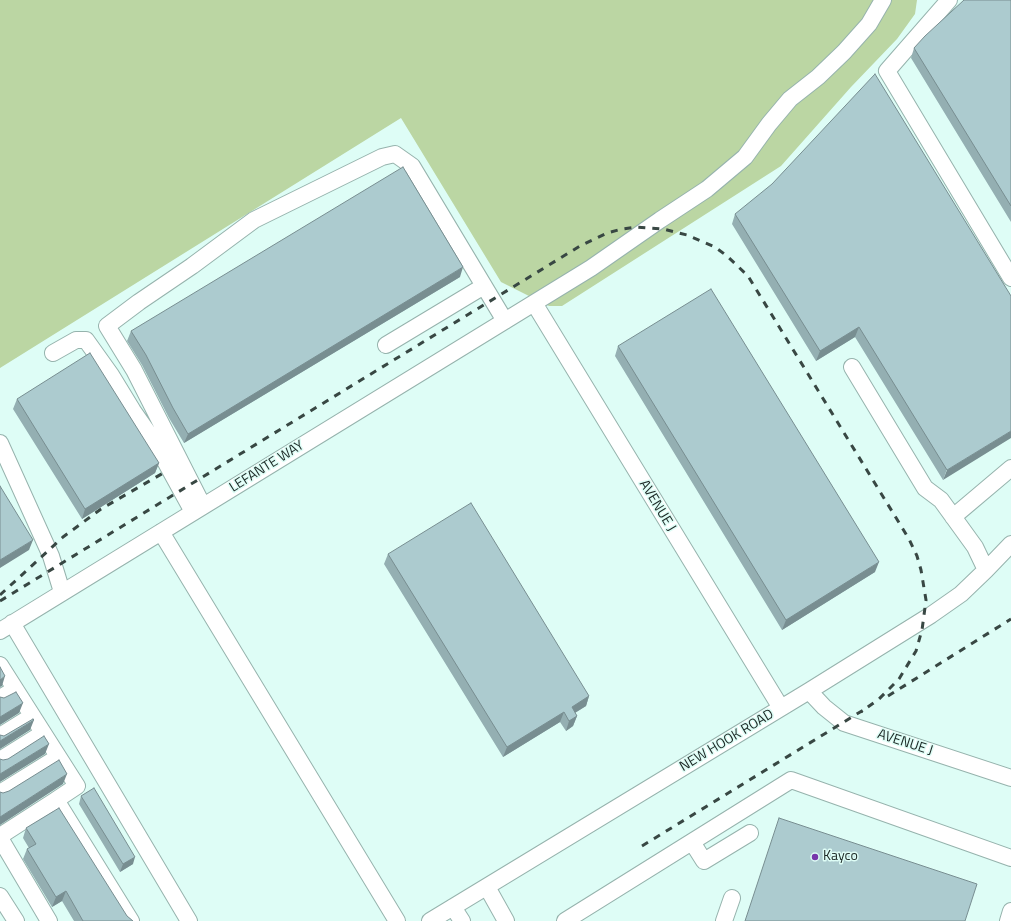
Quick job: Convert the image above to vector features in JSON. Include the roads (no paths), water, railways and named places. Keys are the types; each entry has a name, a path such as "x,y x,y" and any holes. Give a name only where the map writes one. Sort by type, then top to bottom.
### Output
{"street":[{"name":"LEFANTE WAY","path":"6,627 591,268 707,189 745,157 769,124 790,99 818,77 844,52 869,24 883,0"},
{"path":"948,0 888,71 1011,278"},
{"path":"198,509 134,370 107,326 254,220 382,157 395,154 412,166 505,321"},
{"path":"386,345 484,286"},
{"name":"AVENUE J","path":"534,303 781,708"},
{"path":"53,353 76,340 86,340 111,375 198,509"},
{"path":"852,367 925,488 941,500 976,547 986,570"},
{"path":"0,443 49,550 62,592"},
{"path":"953,517 1011,468"},
{"path":"161,532 397,921"},
{"name":"NEW HOOK ROAD","path":"430,921 809,691 931,614 961,594 1011,544"},
{"path":"6,627 189,921"},
{"path":"0,665 76,786 0,837 49,921"},
{"path":"0,698 16,689"},
{"name":"AVENUE J","path":"809,691 824,707 844,723 1011,778"},
{"path":"0,736 32,716"},
{"path":"0,760 43,733"},
{"path":"0,793 58,757"},
{"path":"565,921 791,780 1011,858"},
{"path":"56,800 131,921"},
{"path":"692,842 704,861 750,833"},
{"path":"487,886 506,921"},
{"path":"0,896 16,921"},
{"path":"724,921 732,898"},
{"path":"453,907 462,921"},
{"path":"1008,921 1011,911"}],"railway":[{"path":"0,601 580,246 607,233 622,229 636,227 663,229 687,235 715,247 748,276 909,539 917,556 926,600 922,630 916,651 899,679 879,699 861,712"},
{"path":"0,595 63,537 101,509 165,472"},
{"path":"888,696 1011,619"},
{"path":"642,846 865,709"}],"place":[{"name":"Kayco","path":"815,857"}]}
